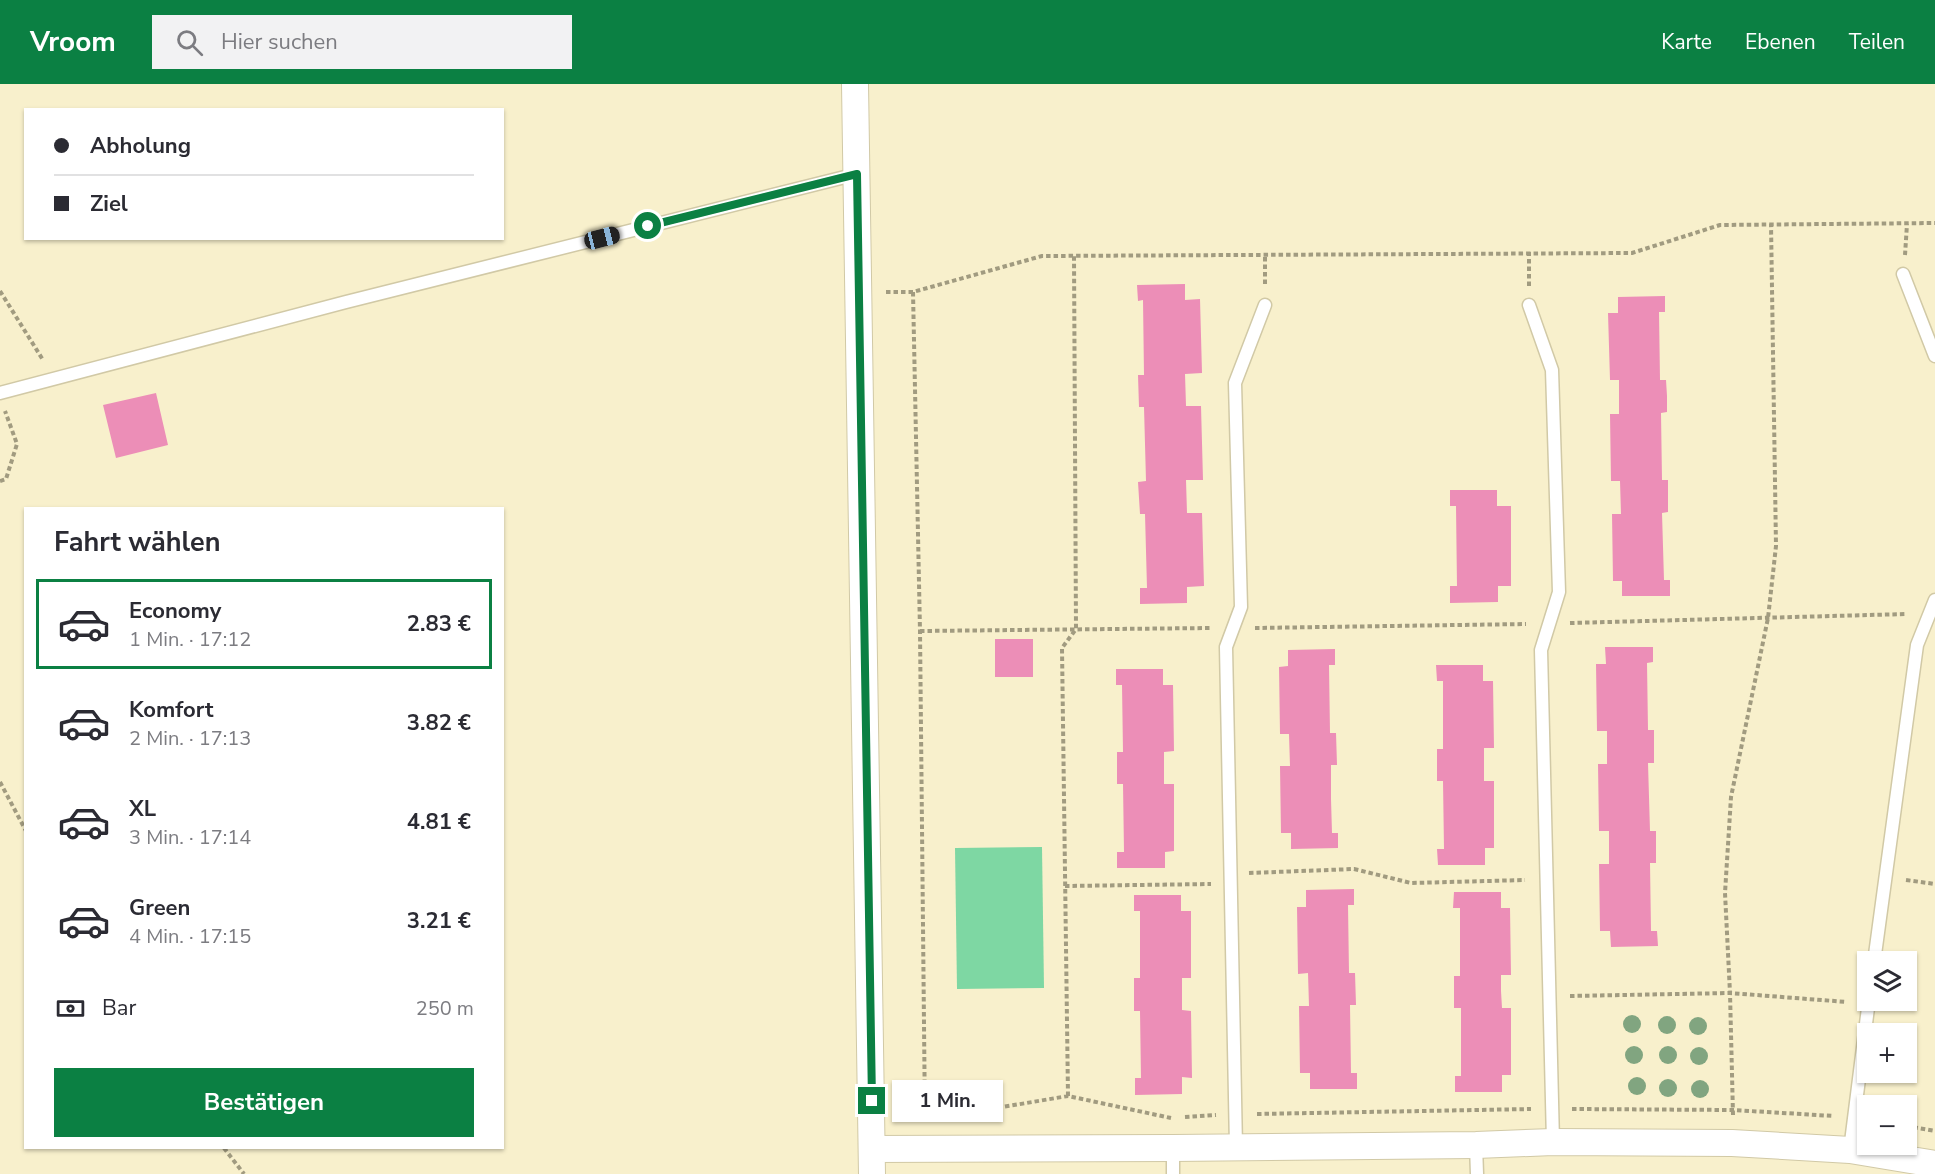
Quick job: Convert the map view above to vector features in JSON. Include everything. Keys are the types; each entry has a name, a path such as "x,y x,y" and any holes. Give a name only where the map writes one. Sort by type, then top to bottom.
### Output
{"street":[{"path":"855,84 872,1174"},
{"path":"873,1149 1476,1145 1553,1142 1732,1143 1850,1150 1928,1166"}],"lane":[{"path":"0,393 346,302 857,174"},
{"path":"1903,274 1935,356"},
{"path":"1236,1147 1226,647 1241,607 1235,383 1265,305"},
{"path":"1529,305 1552,370 1559,592 1540,650 1553,1142"},
{"path":"1875,951 1917,645 1935,600"},
{"path":"1850,1150 1868,1011"},
{"path":"1476,1145 1477,1174"},
{"path":"1173,1148 1173,1174"}],"path":[{"path":"859,291 913,292 1042,256 1632,253 1720,225 1935,223"},
{"path":"1732,1143 1730,993 1725,893 1731,797 1768,618 1776,546 1771,224"},
{"path":"1903,274 1907,224"},
{"path":"1529,252 1529,305"},
{"path":"1265,255 1265,305"},
{"path":"1068,1096 1062,648 1076,629 1074,256"},
{"path":"0,291 55,379"},
{"path":"913,292 920,631 926,1148"},
{"path":"0,481 6,479 17,444 3,406"},
{"path":"920,631 1550,624 1930,614"},
{"path":"0,782 24,827"},
{"path":"1065,886 1354,869 1411,883 1546,880"},
{"path":"1885,877 1935,884"},
{"path":"1549,996 1730,993 1857,1001"},
{"path":"925,1120 1068,1096 1171,1118 1236,1114 1552,1108 1733,1110 1854,1116"},
{"path":"1917,1128 1935,1131"},
{"path":"225,1149 244,1174"}],"green space":[{"path":"1042,847 1044,988 957,989 955,848"}],"building":[{"path":"1185,284 1185,300 1200,299 1202,373 1185,374 1186,406 1201,406 1203,480 1186,480 1187,513 1202,513 1204,586 1187,587 1187,603 1140,604 1140,588 1147,588 1145,514 1140,514 1138,482 1146,481 1144,407 1139,407 1138,375 1144,375 1143,300 1138,301 1137,285"},
{"path":"1665,296 1665,312 1659,312 1660,380 1666,380 1667,396 1667,412 1661,413 1662,480 1668,480 1668,512 1662,513 1664,580 1670,580 1670,596 1622,596 1622,581 1613,581 1612,514 1621,514 1620,481 1611,481 1610,414 1619,414 1619,380 1610,380 1608,313 1618,313 1618,297"},
{"path":"156,393 168,445 116,458 103,405"},
{"path":"1450,490 1497,490 1497,506 1511,506 1511,586 1498,586 1498,602 1450,603 1450,586 1457,586 1456,506 1450,506"},
{"path":"995,639 1033,639 1033,677 995,677"},
{"path":"1605,647 1653,647 1653,662 1647,663 1648,730 1654,730 1654,763 1648,763 1650,831 1656,831 1656,863 1650,863 1651,931 1657,931 1658,946 1611,947 1610,931 1600,931 1599,864 1609,864 1609,831 1599,831 1598,764 1607,764 1607,731 1597,731 1596,664 1606,664"},
{"path":"1335,649 1335,665 1329,665 1330,733 1336,733 1337,765 1331,765 1331,799 1332,833 1338,833 1338,848 1291,849 1291,833 1281,833 1280,766 1290,766 1289,734 1280,734 1279,667 1288,666 1288,650"},
{"path":"1436,665 1483,665 1483,681 1493,681 1494,748 1484,748 1484,781 1494,781 1494,848 1485,848 1485,865 1438,865 1437,849 1444,849 1443,781 1437,781 1437,749 1443,749 1443,681 1437,681"},
{"path":"1116,669 1163,669 1163,685 1173,685 1174,751 1164,752 1164,784 1174,784 1174,851 1165,852 1165,868 1117,868 1117,852 1124,852 1123,784 1117,784 1117,752 1123,752 1122,685 1116,685"},
{"path":"1354,889 1354,905 1348,905 1349,973 1355,973 1356,1005 1350,1005 1351,1073 1357,1073 1357,1089 1310,1089 1310,1073 1300,1073 1299,1006 1309,1006 1308,973 1298,974 1297,907 1306,907 1306,890"},
{"path":"1454,892 1501,892 1501,908 1510,908 1511,975 1501,975 1501,991 1502,1008 1511,1008 1511,1075 1502,1075 1502,1092 1455,1092 1455,1076 1461,1076 1461,1008 1454,1008 1454,976 1460,976 1460,908 1453,908"},
{"path":"1134,895 1181,895 1181,911 1191,911 1191,978 1182,978 1182,1010 1191,1011 1192,1078 1182,1077 1182,1094 1135,1095 1135,1078 1141,1078 1140,1011 1134,1011 1134,978 1140,978 1140,911 1134,911"}],"route":[{"path":"648,226 857,174 872,1101"}]}
